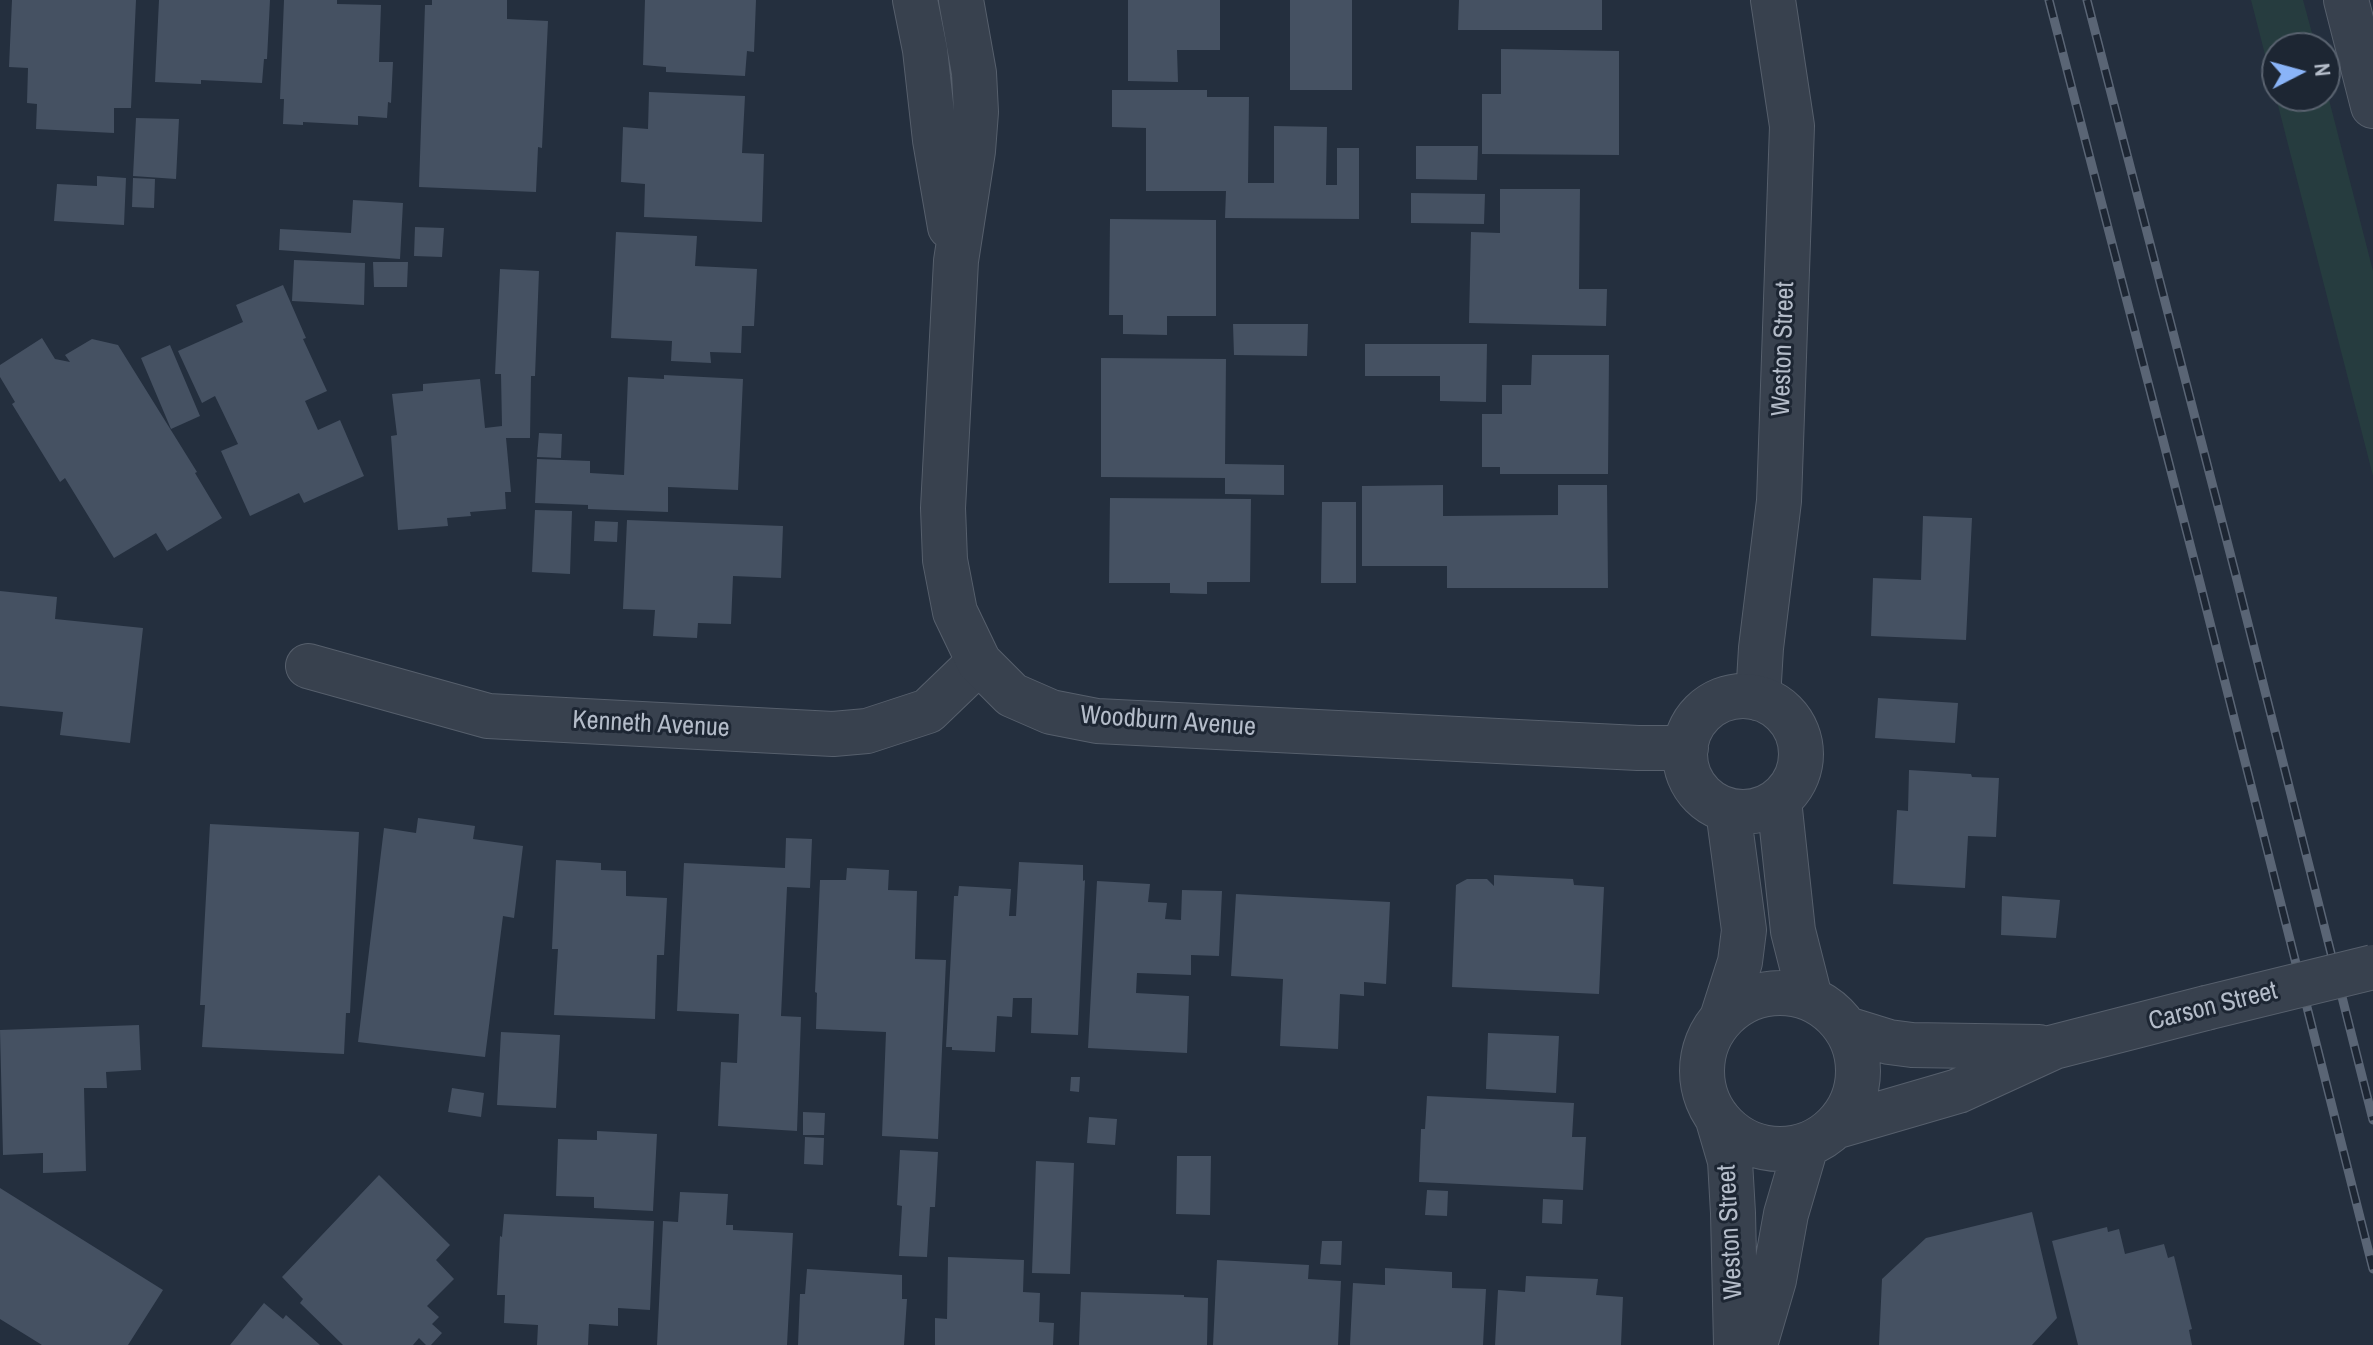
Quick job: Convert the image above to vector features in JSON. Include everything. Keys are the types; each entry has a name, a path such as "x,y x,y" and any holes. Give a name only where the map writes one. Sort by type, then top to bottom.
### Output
{"street":[{"name":"Woodburn Avenue","path":"915,0 956,261"},
{"name":"Woodburn Avenue","path":"961,0 974,73 976,112 956,261 943,508 945,560 955,612 979,662 1012,695 1051,712 1097,721 1686,748"},
{"name":"Weston Street","path":"1758,698 1779,501 1792,126 1773,0"},
{"path":"2346,0 2373,106"},
{"name":"Kenneth Avenue","path":"308,666 488,716 833,734 867,731 928,711 979,662"},
{"path":"1738,695 1758,698 1777,706 1792,722 1800,742 1800,763 1793,783 1779,800 1750,811 1728,810 1710,801 1696,788 1687,769 1686,748 1691,729 1702,713 1718,701 1738,695"},
{"path":"1779,800 1793,931 1810,998"},
{"path":"1722,1018 1741,1003 1763,995 1787,993 1810,998 1830,1011 1847,1029 1857,1053 1859,1079 1852,1104 1822,1136 1782,1150 1758,1148 1735,1136 1718,1120 1705,1096 1702,1068 1707,1042 1722,1018 1744,944 1738,870 1728,810"},
{"name":"Carson Street","path":"1822,1136 1958,1091 2054,1047 2373,967"},
{"name":"Carson Street","path":"1847,1029 1889,1042 1912,1045 2054,1047"},
{"name":"Weston Street","path":"1718,1120 1730,1161 1736,1345"},
{"name":"Weston Street","path":"1755,1345 1774,1280 1786,1214 1822,1136"}],"green space":[{"path":"2251,0 2303,0 2312,32 2261,32 2261,39"},
{"path":"2280,112 2332,112 2373,271 2373,476"}],"building":[{"path":"12,0 136,0 131,108 114,108 114,133 36,129 37,104 27,103 28,68 9,67"},
{"path":"159,0 270,0 267,59 264,59 262,83 201,80 201,84 155,82"},
{"path":"284,0 337,0 337,4 381,5 379,62 393,62 387,118 358,116 358,125 283,124 284,99 280,99"},
{"path":"432,0 507,0 507,19 548,21 542,148 538,147 536,192 419,187 425,5 432,5"},
{"path":"645,0 756,0 754,52 747,51 745,76 666,72 666,67 643,65"},
{"path":"1128,0 1220,0 1220,50 1177,50 1178,82 1128,81"},
{"path":"1290,0 1352,0 1352,90 1290,90"},
{"path":"1459,0 1602,0 1602,30 1458,30"},
{"path":"1501,49 1619,51 1619,155 1482,154 1482,94 1501,94"},
{"path":"1112,90 1207,90 1207,97 1249,97 1248,183 1274,183 1274,126 1327,127 1326,185 1337,185 1337,148 1359,148 1359,219 1225,218 1226,191 1146,191 1146,128 1112,127"},
{"path":"649,92 745,96 742,153 764,154 762,222 644,217 645,184 621,182 623,127 648,129"},
{"path":"136,118 179,119 176,179 133,176"},
{"path":"1416,146 1478,146 1477,180 1416,179"},
{"path":"97,176 126,178 124,225 54,221 57,184 97,186"},
{"path":"133,178 155,179 154,208 132,207"},
{"path":"1500,189 1580,189 1579,289 1607,289 1606,326 1469,323 1471,232 1500,233"},
{"path":"1411,193 1485,194 1484,224 1411,223"},
{"path":"353,200 403,203 400,259 279,250 280,229 351,233"},
{"path":"1110,219 1216,220 1216,316 1167,316 1167,335 1123,334 1123,315 1109,315"},
{"path":"415,227 444,228 442,257 414,256"},
{"path":"616,232 697,236 695,266 757,269 754,326 742,326 741,353 710,352 711,363 671,361 672,341 611,338"},
{"path":"294,260 365,263 364,305 292,301"},
{"path":"373,262 408,262 407,287 374,287"},
{"path":"500,269 539,271 530,438 506,438 511,492 505,492 506,509 470,512 471,516 447,518 448,526 398,530 391,436 397,435 392,394 423,391 423,384 480,379 485,428 502,426 501,374 495,374"},
{"path":"283,285 327,391 305,401 318,430 340,420 364,476 304,503 299,493 250,516 221,451 238,444 215,396 202,403 178,351 243,322 236,305"},
{"path":"1233,324 1308,324 1307,356 1234,355"},
{"path":"42,338 55,359 70,362 65,355 92,339 118,345 222,518 167,551 156,533 114,558 65,478 60,482 12,404 15,402 0,377 0,365"},
{"path":"1365,344 1487,344 1486,402 1440,401 1440,376 1365,376"},
{"path":"170,345 200,416 171,429 141,358"},
{"path":"1532,355 1609,355 1608,474 1500,474 1500,467 1482,467 1482,414 1502,414 1502,385 1531,385"},
{"path":"1101,358 1226,359 1225,464 1284,465 1284,495 1225,494 1225,478 1101,477"},
{"path":"664,375 743,379 738,490 668,487 668,512 588,509 588,505 535,503 537,459 590,461 590,473 624,475 628,377 664,379"},
{"path":"539,433 562,434 561,458 537,457"},
{"path":"1443,485 1443,516 1558,515 1558,485 1607,485 1608,588 1447,588 1447,566 1362,566 1362,486"},
{"path":"1110,498 1251,499 1250,582 1207,582 1207,594 1170,593 1170,583 1109,583"},
{"path":"1322,502 1356,502 1356,583 1321,583"},
{"path":"535,510 572,511 570,574 532,572"},
{"path":"1923,516 1972,518 1966,640 1871,636 1873,578 1921,580"},
{"path":"627,520 783,526 781,578 733,576 731,624 698,623 697,638 653,636 655,610 623,609"},
{"path":"595,521 618,522 617,542 594,541"},
{"path":"0,591 57,597 55,619 143,628 130,743 60,735 63,712 0,706"},
{"path":"1878,698 1958,703 1955,743 1875,738"},
{"path":"1909,770 1999,778 1996,837 1968,836 1965,888 1893,884 1897,810 1908,811"},
{"path":"418,818 475,826 473,839 523,846 514,918 503,916 485,1057 358,1042 384,828 416,833"},
{"path":"210,824 359,832 350,1013 346,1013 344,1054 202,1047 205,1005 200,1005"},
{"path":"786,838 812,839 810,888 787,887 781,1016 801,1017 797,1131 718,1126 721,1062 737,1063 739,1014 677,1011 684,863 785,868"},
{"path":"556,860 601,863 601,870 626,871 626,896 667,898 664,955 657,955 655,1019 554,1015 558,949 552,949"},
{"path":"1019,862 1083,865 1085,880 1078,1035 1031,1033 1032,998 1013,998 1012,1017 997,1016 995,1052 952,1050 952,1047 946,1047 954,896 958,896 959,886 1011,889 1009,916 1016,916"},
{"path":"847,868 889,870 888,890 917,891 915,959 946,960 938,1139 882,1136 886,1032 816,1029 820,880 846,880"},
{"path":"1494,875 1573,879 1574,885 1604,887 1599,994 1452,987 1456,885 1467,879 1487,879 1494,886"},
{"path":"1097,881 1150,884 1148,902 1167,903 1165,919 1181,920 1182,890 1222,891 1219,956 1191,955 1191,975 1137,973 1136,993 1189,996 1187,1053 1088,1048"},
{"path":"1236,894 1390,902 1386,984 1364,982 1364,996 1340,994 1338,1049 1280,1046 1283,979 1231,976"},
{"path":"2002,896 2060,900 2056,938 2001,935"},
{"path":"139,1025 141,1070 106,1072 107,1088 84,1088 86,1171 43,1173 43,1153 3,1155 0,1030"},
{"path":"501,1032 560,1035 556,1108 497,1105"},
{"path":"1488,1033 1559,1036 1556,1093 1486,1089"},
{"path":"1071,1077 1080,1077 1079,1092 1070,1091"},
{"path":"452,1088 484,1093 481,1117 448,1112"},
{"path":"1427,1096 1574,1103 1572,1137 1586,1137 1583,1190 1419,1182 1421,1129 1425,1129"},
{"path":"803,1112 825,1113 824,1135 803,1135"},
{"path":"1089,1117 1117,1119 1115,1145 1087,1143"},
{"path":"597,1131 657,1134 653,1211 594,1208 594,1197 556,1196 558,1139 597,1140"},
{"path":"805,1137 824,1138 823,1165 804,1164"},
{"path":"900,1150 938,1152 935,1207 930,1207 927,1257 899,1256 902,1206 897,1205"},
{"path":"1177,1156 1211,1156 1210,1215 1176,1214"},
{"path":"1036,1161 1074,1163 1070,1274 1032,1273"},
{"path":"379,1175 450,1245 436,1260 454,1279 427,1306 439,1317 432,1324 442,1333 431,1345 426,1345 419,1338 413,1345 343,1345 300,1303 303,1299 282,1277"},
{"path":"0,1188 163,1290 128,1345 42,1345 0,1319"},
{"path":"1427,1190 1448,1191 1447,1216 1425,1215"},
{"path":"680,1192 728,1194 726,1225 733,1225 733,1230 793,1233 787,1345 657,1345 663,1221 678,1222"},
{"path":"1543,1199 1563,1200 1562,1224 1542,1223"},
{"path":"2032,1212 2057,1318 2032,1345 1879,1345 1882,1279 1926,1238"},
{"path":"504,1214 654,1221 650,1310 618,1308 618,1326 589,1324 588,1345 537,1345 538,1325 504,1323 505,1295 497,1295"},
{"path":"2107,1227 2108,1232 2119,1229 2125,1254 2164,1244 2168,1258 2174,1256 2192,1329 2189,1330 2192,1345 2078,1345 2052,1241"},
{"path":"1322,1241 1342,1241 1341,1265 1320,1264"},
{"path":"948,1257 1024,1260 1023,1292 1040,1293 1039,1322 1054,1323 1053,1345 935,1345 935,1318 947,1319"},
{"path":"1217,1260 1309,1265 1308,1279 1341,1281 1338,1345 1213,1345"},
{"path":"1385,1268 1452,1272 1452,1288 1486,1289 1483,1345 1350,1345 1353,1283 1385,1285"},
{"path":"807,1269 902,1275 902,1299 907,1299 904,1345 798,1345 800,1294 805,1294"},
{"path":"1526,1276 1598,1279 1596,1295 1623,1297 1621,1345 1495,1345 1498,1290 1525,1292"},
{"path":"1081,1292 1208,1298 1207,1345 1079,1345"},
{"path":"264,1303 283,1319 286,1315 320,1345 230,1345"}],"railway":[{"path":"2049,0 2373,1269"},
{"path":"2087,0 2373,1120"}]}
